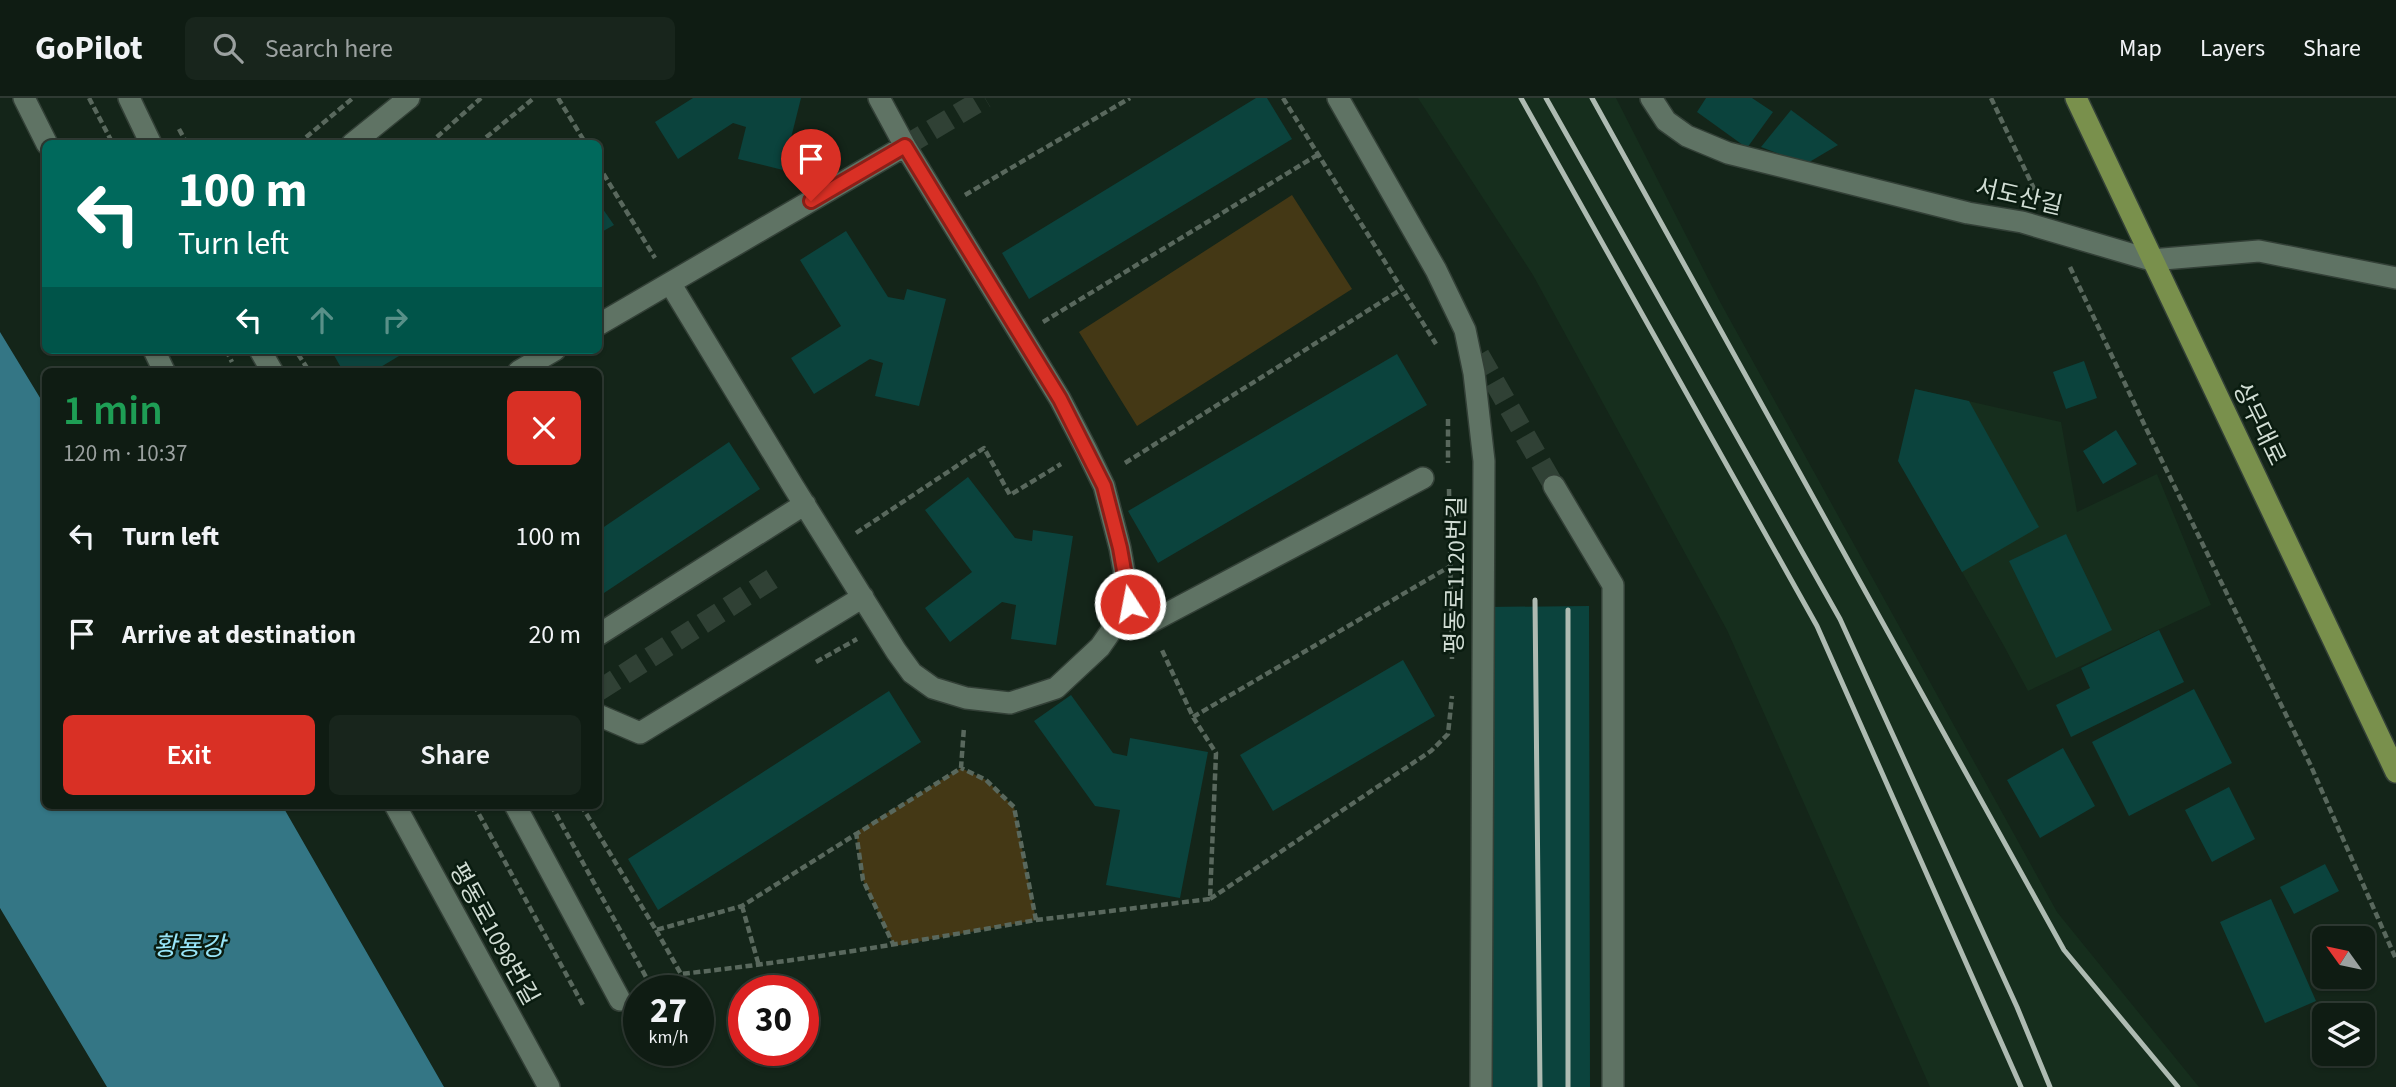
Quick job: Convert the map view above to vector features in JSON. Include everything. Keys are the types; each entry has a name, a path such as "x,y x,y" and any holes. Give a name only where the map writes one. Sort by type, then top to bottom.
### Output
{"main road":[{"name":"상무대로","path":"2076,98 2396,772"}],"street":[{"path":"24,98 45,140"},
{"path":"129,98 149,140"},
{"path":"357,140 409,98"},
{"path":"879,98 905,146 1060,399 1086,449 1104,486 1120,548 1130,604 1149,623 1423,478"},
{"name":"평동로1120번길","path":"1338,98 1436,270 1465,330 1474,373 1484,461 1481,1087"},
{"name":"서도산길","path":"1651,98 1666,121 1676,129 1728,153 1968,213 2022,222 2151,260 2259,251 2396,278"},
{"path":"602,323 905,146"},
{"path":"670,283 912,673 933,688 966,698 1010,703 1056,688 1100,647 1130,604"},
{"path":"1465,330 1479,355"},
{"path":"524,368 548,354"},
{"path":"1554,486 1613,585 1613,1087"},
{"path":"602,632 805,504"},
{"path":"602,717 640,733 863,597"},
{"name":"평동로1098번길","path":"397,809 548,1087"},
{"path":"516,809 620,1000"}],"path":[{"path":"89,98 111,140"},
{"path":"303,140 353,98"},
{"path":"434,140 481,98"},
{"path":"483,140 534,98"},
{"path":"558,98 584,140"},
{"path":"943,208 1130,98"},
{"path":"1991,98 2144,424 2310,764 2396,959"},
{"path":"1021,336 1319,155"},
{"path":"602,172 670,283"},
{"path":"1100,478 1402,289"},
{"path":"833,549 984,448 1010,495 1086,449"},
{"path":"1193,717 1449,567"},
{"path":"583,809 681,974 894,946 1037,920 1210,899 1216,753 1193,717 1149,623"},
{"path":"961,768 966,698"},
{"path":"961,768 986,780 1014,807 1037,920"},
{"path":"656,930 743,906 961,768"},
{"path":"476,809 584,1007"},
{"path":"553,809 645,975"},
{"path":"856,832 863,880 894,946"},
{"path":"743,906 759,965"}],"shaded area":[{"path":"1418,98 1616,98 1719,300 2057,912 2199,1087 1930,1087 1727,630 1533,275"},
{"path":"1292,195 1352,289 1137,426 1079,332"},
{"path":"1915,389 2061,422 2077,512 2157,474 2211,605 2028,691 1899,461"},
{"path":"961,768 986,780 1014,807 1036,920 894,946 863,880 856,832"}],"water":[{"name":"황룡강","path":"0,332 42,401 42,809 284,809 444,1087 107,1087 0,908"}],"building":[{"path":"693,98 801,98 783,170 738,159 746,127 733,123 678,159 655,122"},
{"path":"1256,98 1267,98 1292,139 1029,299 1002,253"},
{"path":"1706,98 1752,98 1773,112 1747,148 1697,112"},
{"path":"1791,110 1838,145 1806,164 1761,147"},
{"path":"602,208 614,225 602,232"},
{"path":"846,231 888,297 904,300 907,289 946,299 919,406 875,396 883,363 870,359 814,394 791,358 841,326 800,260"},
{"path":"333,354 402,354 379,368 341,368"},
{"path":"1397,354 1427,405 1158,563 1128,511"},
{"path":"2084,361 2097,398 2066,409 2053,372"},
{"path":"1915,389 1969,401 2039,527 1962,572 1898,461"},
{"path":"2116,430 2137,464 2103,484 2083,451"},
{"path":"729,442 760,489 602,594 602,528"},
{"path":"968,477 1015,538 1032,541 1033,530 1073,536 1056,645 1011,639 1016,605 1002,602 950,642 925,608 972,572 925,510"},
{"path":"2066,534 2112,630 2056,658 2009,561"},
{"path":"1589,606 1590,1087 1488,1087 1487,607"},
{"path":"2159,630 2184,682 2071,737 2056,705 2090,688 2081,668"},
{"path":"1403,660 1435,716 1273,811 1240,755"},
{"path":"2194,689 2232,763 2129,816 2092,742"},
{"path":"889,691 921,742 658,910 628,859"},
{"path":"1071,695 1113,753 1127,756 1130,738 1208,752 1180,898 1106,885 1120,810 1095,806 1034,721"},
{"path":"2063,748 2095,806 2040,838 2007,780"},
{"path":"2229,787 2255,839 2212,862 2185,810"},
{"path":"2325,864 2339,891 2294,914 2280,887"},
{"path":"2271,899 2316,1001 2265,1023 2220,922"}],"tunnel":[{"path":"905,146 985,98"},
{"path":"1479,355 1554,486"},
{"path":"602,688 775,577"}],"railway":[{"path":"1521,98 1817,626 2021,1087"},
{"path":"1546,98 1840,619 2017,1007 2050,1087"},
{"path":"1592,98 2064,950 2178,1087"},
{"path":"1535,600 1540,1087"},
{"path":"1568,610 1568,1087"}],"route":[{"path":"811,201 905,146 1060,399 1104,486 1120,548 1130,604"}]}
